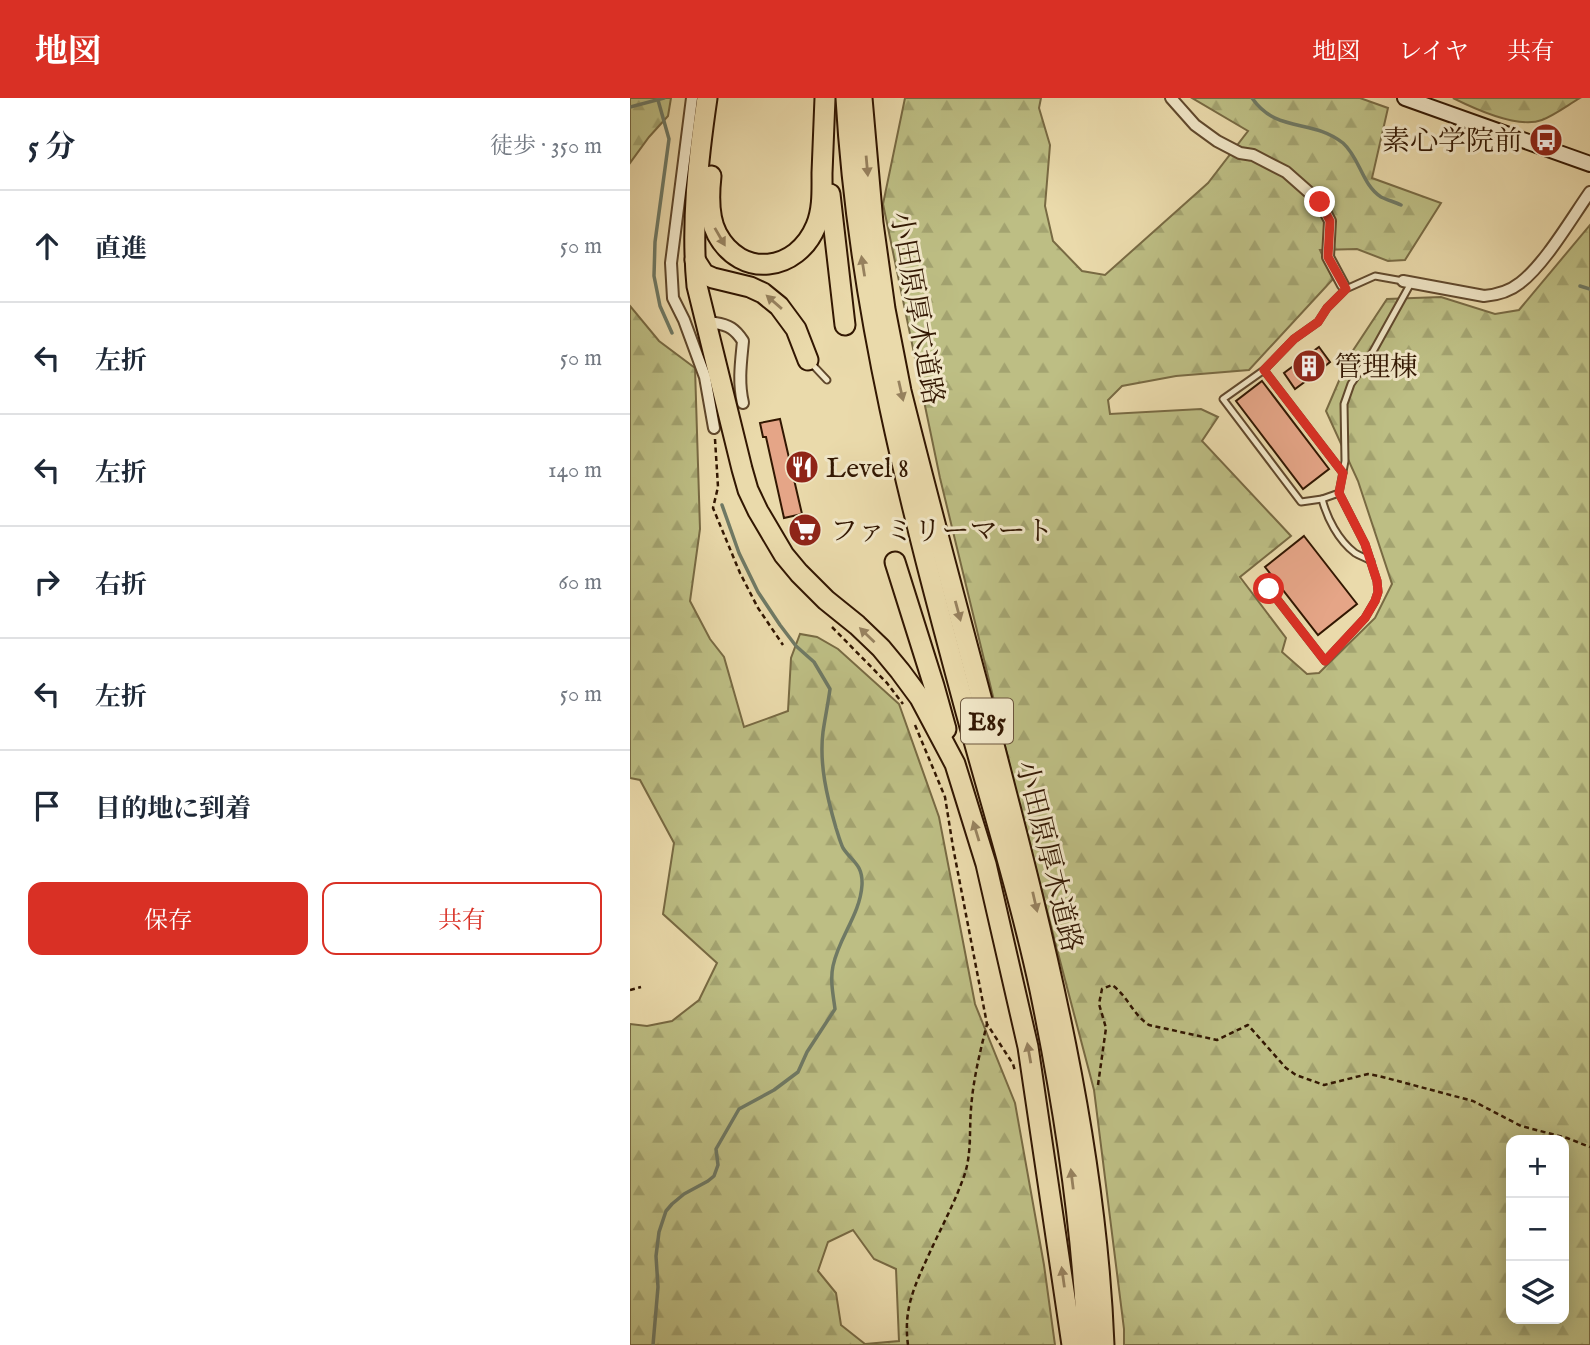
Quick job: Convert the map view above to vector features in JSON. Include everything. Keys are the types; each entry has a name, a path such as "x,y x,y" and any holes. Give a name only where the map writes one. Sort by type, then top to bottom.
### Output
{"highway":[{"path":"707,98 695,216 697,286 748,490 784,555 799,573 881,648 900,671 920,698 955,764"},
{"path":"719,98 709,190 715,231 732,253 751,262 763,263 786,260 800,251 817,226 821,212 825,98"},
{"path":"825,98 831,211 845,326"},
{"name":"小田原厚木道路","path":"846,98 857,225 885,391 906,482 1011,874 1039,988 1062,1102 1078,1234 1087,1345"},
{"name":"小田原厚木道路","path":"862,98 873,223 885,309 901,391 1034,896 1074,1079 1090,1185 1104,1345"},
{"path":"695,260 704,274 750,287 763,293 779,306 796,329 808,360"},
{"path":"895,562 986,864 1028,1047 1072,1345"}],"street":[{"path":"692,98 671,263 673,298 705,377 714,428"},
{"path":"1171,98 1195,125 1217,141 1286,172 1320,202 1330,221 1328,257 1345,287"},
{"path":"1405,98 1590,164"},
{"path":"1407,282 1484,296 1497,295 1518,285 1534,270 1590,192"},
{"path":"684,320 698,321"},
{"path":"715,323 728,325 743,341 739,375 743,403"}],"lane":[{"path":"1269,589 1325,661 1365,618 1375,601 1377,581 1371,561 1339,493 1345,461 1344,404 1351,384 1371,355 1407,282 1375,276 1345,287 1318,322 1294,339 1264,370 1223,399 1301,502 1339,493"},
{"path":"808,360 827,380"},
{"path":"1264,370 1343,473"},
{"path":"1322,499 1326,515 1341,539 1355,553 1371,561"}],"path":[{"path":"714,428 718,487 713,508 740,573 758,608 783,645"},
{"path":"832,627 903,703"},
{"path":"916,725 945,797 987,1024 1013,1064 1016,1077"},
{"path":"1098,1085 1106,1028 1099,1004 1102,989 1111,985 1120,991 1149,1025 1217,1040 1248,1025 1286,1068 1296,1075 1324,1085 1368,1074 1379,1076 1473,1101 1521,1126 1590,1147"},
{"path":"630,990 641,987"},
{"path":"908,1345 906,1330 909,1300 963,1178 969,1157 971,1109 977,1064 987,1024"}],"green space":[{"path":"630,98 671,98 668,116 630,163"},
{"path":"905,98 1041,98 1039,108 1050,145 1045,206 1053,241 1082,271 1105,275 1208,183 1248,131 1192,98 1360,98 1388,108 1372,178 1441,203 1405,260 1388,261 1357,249 1320,250 1333,279 1249,370 1176,376 1122,386 1108,400 1110,414 1201,409 1218,417 1202,441 1291,536 1240,577 1286,638 1282,652 1307,674 1319,673 1375,618 1392,584 1358,481 1326,411 1350,355 1387,299 1441,297 1495,314 1519,310 1590,225 1590,1345 1124,1345 1094,1090 1022,816 940,478 883,204"},
{"path":"1453,98 1580,98 1547,118 1521,122 1497,117"},
{"path":"630,306 659,341 695,368 700,529 690,601 710,639 724,657 744,727 788,711 791,658 800,634 817,637 838,649 899,704 939,817 975,1004 1015,1103 1044,1265 1055,1345 630,1345 630,1024 647,1026 672,1021 699,1000 717,963 663,914 674,843 640,780 630,778","holes":["853,1230 874,1259 896,1269 899,1341 865,1344 841,1325 836,1293 818,1271 828,1242"]}],"building":[{"name":"管理棟","path":"1319,347 1330,362 1312,380 1310,378 1295,389 1284,373"},
{"path":"1262,381 1329,469 1303,489 1236,401"},
{"path":"780,419 802,514 784,518 766,437 763,437 760,423"},
{"path":"1304,536 1357,604 1318,635 1265,567"}],"waterway":[{"path":"630,107 664,98"},
{"path":"1252,98 1272,117 1319,130 1343,143 1369,186 1381,197 1401,205"},
{"path":"658,100 669,139 655,242 654,276 660,306 672,333"},
{"path":"1580,286 1590,289"},
{"path":"653,1345 658,1287 656,1256 659,1232 666,1211 684,1194 714,1176 718,1165 716,1149 739,1109 774,1090 798,1072 807,1052 835,1009 833,966 857,906 862,885 861,872 840,841 825,780 822,744 830,689 814,662 796,646 758,592 739,553 722,505"}],"place":[{"name":"素心学院前","path":"1546,140"},
{"name":"管理棟","path":"1309,366"},
{"name":"Level 8","path":"802,467"},
{"name":"ファミリーマート","path":"805,530"}],"route":[{"path":"1269,589 1325,661 1365,618 1378,592 1365,544 1339,493 1343,473 1264,370 1294,339 1318,322 1327,308 1346,289 1328,257 1330,221 1320,202"}]}
